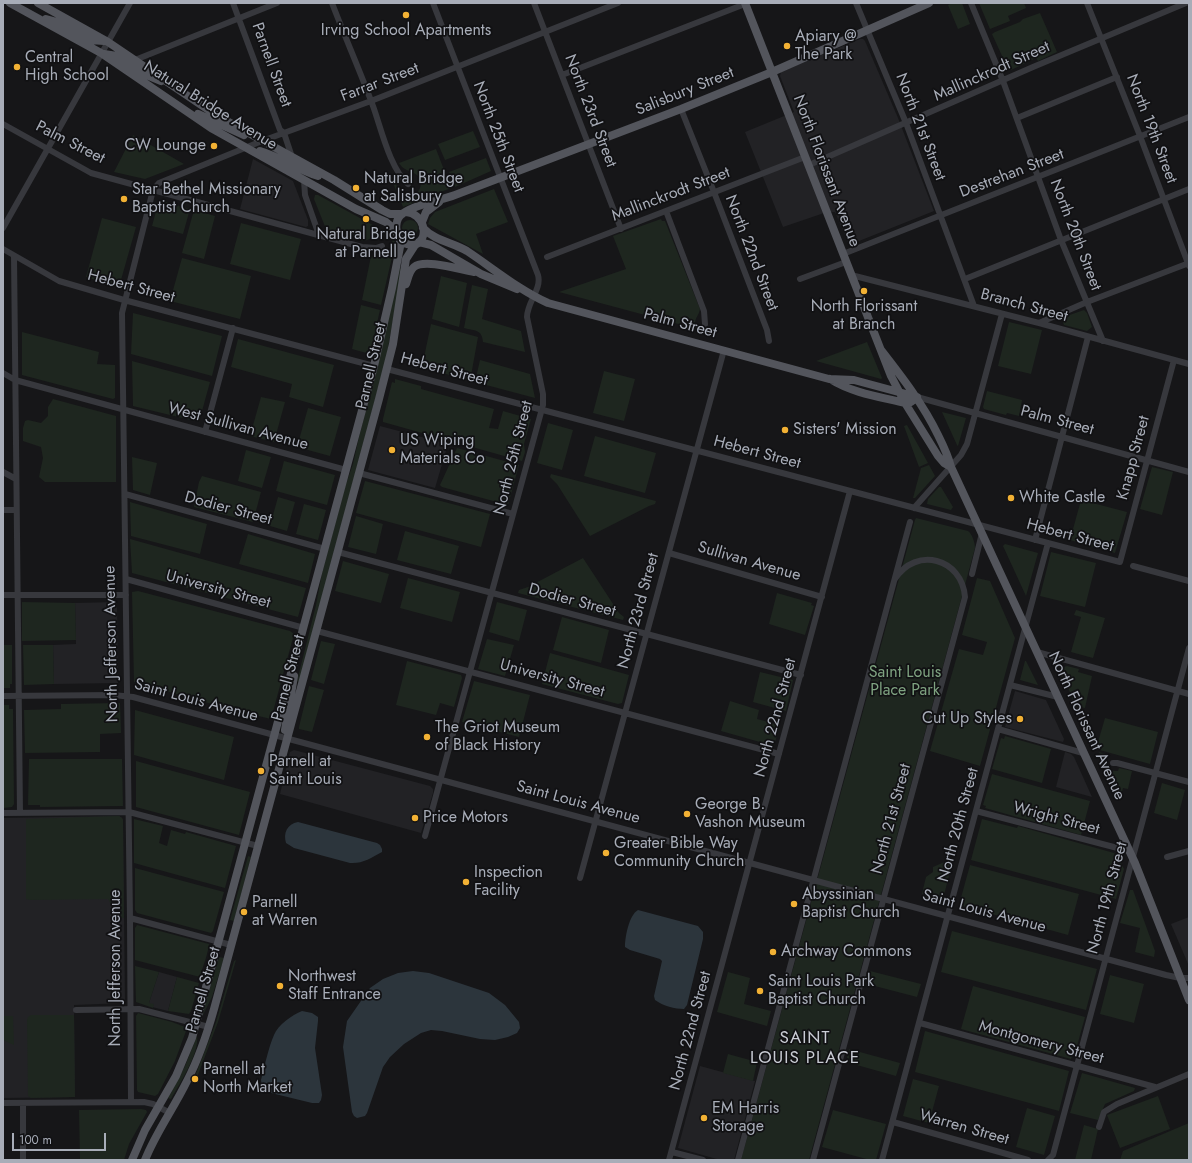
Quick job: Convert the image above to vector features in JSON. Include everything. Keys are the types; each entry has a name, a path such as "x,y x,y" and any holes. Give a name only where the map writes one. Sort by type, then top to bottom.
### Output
{"main road":[{"name":"Natural Bridge Avenue","path":"10,3 101,54 211,128 356,209 386,222 398,235"},
{"name":"Natural Bridge Avenue","path":"38,3 108,42 216,115 334,180 387,212 394,214 404,213"},
{"name":"Salisbury Street","path":"404,213 428,203 447,198 501,178 681,109 772,72 929,3"},
{"name":"North Florissant Avenue","path":"745,4 881,350 899,392 938,456 950,467"},
{"path":"32,15 57,22 90,40 108,42"},
{"path":"101,54 117,56 149,76 173,85"},
{"path":"179,106 231,130 262,141"},
{"path":"246,147 278,157 310,174 334,180"},
{"name":"Salisbury Street","path":"423,225 424,216 429,209 447,198"},
{"path":"404,213 415,214 433,237 467,252 530,294 512,288 481,274 431,245 405,244 398,235 397,222 404,213"},
{"path":"417,244 422,236 423,225"},
{"name":"Parnell Street","path":"159,1106 182,1064 196,1024 246,843 374,366 400,247 398,235"},
{"name":"Parnell Street","path":"170,1113 196,1063 209,1027 387,369 406,259 417,244"},
{"path":"399,304 410,274 418,265 435,264 481,274"},
{"name":"Palm Street","path":"530,294 556,305 829,379 854,380 917,397"},
{"name":"North Florissant Avenue","path":"881,350 917,397 942,442 949,459 950,467 1058,697 1185,978 1189,1000"},
{"name":"Palm Street","path":"829,379 851,389 905,403"},
{"path":"905,403 911,402 917,397"},
{"path":"287,738 285,733 292,694 296,657"},
{"path":"132,1160 137,1146 159,1106"},
{"path":"145,1160 170,1113"}],"street":[{"path":"3,228 130,3"},
{"name":"Parnell Street","path":"233,3 280,130 284,133 292,157"},
{"path":"135,60 277,3"},
{"path":"332,3 371,101 394,165 402,179 408,184"},
{"name":"North 25th Street","path":"426,836 542,410 543,394 527,317 530,294 539,282 538,275 433,3"},
{"name":"North 23rd Street","path":"534,3 621,229"},
{"name":"Farrar Street","path":"153,190 159,183 246,147 371,101 618,3"},
{"name":"North 21st Street","path":"856,3 906,123 974,306"},
{"name":"North 20th Street","path":"971,3 1003,81 1061,240 1103,341"},
{"name":"North 19th Street","path":"1086,3 1117,77 1189,264"},
{"name":"Mallinckrodt Street","path":"809,165 1186,3"},
{"path":"562,75 745,4"},
{"path":"1017,118 1117,77"},
{"name":"North 22nd Street","path":"681,109 714,192 769,341"},
{"name":"Destrehan Street","path":"845,258 940,215 1039,178 1189,117"},
{"name":"Palm Street","path":"3,124 91,173 362,247 376,248 382,246"},
{"name":"Mallinckrodt Street","path":"547,257 805,156"},
{"path":"304,180 305,195 319,236"},
{"path":"965,279 1189,189"},
{"name":"North Jefferson Avenue","path":"131,1102 129,812 122,313 124,300 153,190"},
{"path":"666,210 704,312 705,324"},
{"name":"Hebert Street","path":"3,249 59,281 124,300 374,366"},
{"path":"14,256 20,813"},
{"path":"800,279 845,258"},
{"path":"1039,323 1087,302 1189,264"},
{"name":"Branch Street","path":"852,275 1039,323 1189,364"},
{"path":"914,508 964,450 1002,314"},
{"path":"205,432 233,328"},
{"path":"1034,540 1088,337"},
{"name":"North 23rd Street","path":"580,878 724,350"},
{"name":"Knapp Street","path":"1120,562 1174,360"},
{"name":"Hebert Street","path":"387,369 1120,562"},
{"path":"3,373 15,380 123,410"},
{"name":"Palm Street","path":"917,397 1189,472"},
{"name":"West Sullivan Avenue","path":"123,410 346,470"},
{"path":"3,472 16,479"},
{"path":"359,473 513,514"},
{"name":"North 22nd Street","path":"670,1160 850,491"},
{"name":"Dodier Street","path":"125,494 325,549"},
{"path":"3,510 16,510"},
{"path":"738,1160 910,522"},
{"path":"972,574 982,534"},
{"name":"North 20th Street","path":"882,1160 1048,543"},
{"name":"Dodier Street","path":"338,552 801,676"},
{"name":"Sullivan Avenue","path":"669,553 822,596"},
{"name":"North 21st Street","path":"813,1160 964,601 964,589 958,576 946,564 937,561 927,560 914,563 901,571 895,579"},
{"path":"1133,566 1189,581"},
{"name":"University Street","path":"126,579 304,628"},
{"path":"3,595 126,595"},
{"name":"University Street","path":"317,631 779,754"},
{"name":"North 19th Street","path":"1048,1160 1053,1155 1105,959 1130,855 1156,773 1189,648"},
{"path":"1037,652 1189,694"},
{"path":"1010,684 1058,697"},
{"name":"Saint Louis Avenue","path":"3,696 127,696 1105,959 1185,978"},
{"path":"998,729 1083,753"},
{"path":"1113,764 1117,763 1189,782"},
{"name":"Wright Street","path":"976,811 1130,855"},
{"path":"3,813 129,812 258,846"},
{"path":"1167,857 1189,851"},
{"path":"130,918 231,945"},
{"path":"76,1010 142,1009 209,1027"},
{"name":"Montgomery Street","path":"920,1023 1156,1087"},
{"path":"1099,1126 1106,1110 1156,1087 1189,1074"},
{"path":"3,1103 148,1102 159,1106 170,1113"},
{"path":"23,1103 24,1160"},
{"name":"Warren Street","path":"892,1122 1028,1160"},
{"path":"672,1152 703,1160"}],"shaded area":[{"path":"860,39 865,41 898,118 934,211 849,245 835,212 827,212 783,227 745,132 794,112 780,76 781,72"},
{"path":"253,159 293,181 308,220 308,226 306,227 240,209"},
{"path":"380,426 448,444 435,488 368,470"},
{"path":"117,602 118,683 54,684 53,645 76,644 75,603"},
{"path":"1015,691 1046,700 1064,739 1063,742 1005,727"},
{"path":"294,750 430,786 433,789 433,793 421,833 280,794 290,752"},
{"path":"1065,752 1074,757 1092,797 1056,787"},
{"path":"119,816 123,820 125,1003 74,1005 75,1097 3,1098 3,818"},
{"path":"298,822 377,843 380,845 382,852 362,862 350,863 294,848 286,843 285,836 289,827"},
{"path":"638,910 698,926 703,932 703,939 687,1005 684,1009 669,1007 655,1000 654,996 662,961 625,947 630,921 632,916"},
{"path":"1189,917 1189,966 1171,924"},
{"path":"413,971 429,973 489,993 505,1005 519,1022 520,1028 517,1033 495,1040 480,1039 442,1031 431,1030 421,1033 404,1044 390,1057 383,1067 367,1113 365,1116 357,1118 352,1112 343,1047 347,1021 370,988 383,979 398,973"},
{"path":"159,972 177,977 168,1011 148,1006"},
{"path":"302,1011 312,1013 318,1017 315,1048 322,1095 319,1103 312,1103 267,1092 262,1087 261,1080 270,1046 276,1031 286,1021"},
{"path":"700,1066 755,1081 734,1160 720,1160 678,1148"}],"green space":[{"path":"952,3 962,3 970,24 958,29 948,5"},
{"path":"979,3 1024,3 1026,8 1008,16 1010,21 990,29"},
{"path":"1040,13 1057,52 1038,61 1036,58 1011,70 1008,69 992,34 1020,22 1023,19"},
{"path":"473,131 480,147 445,160 438,144"},
{"path":"133,135 184,164 145,179 114,172"},
{"path":"436,149 451,188 403,207 393,183 395,182 399,190 404,194 414,195 418,192 421,183 417,175 401,166 399,163"},
{"path":"486,158 491,171 455,187 449,172"},
{"path":"494,189 508,222 476,234 483,254 428,224 430,218 435,212"},
{"path":"315,195 318,195 391,235 394,239 395,244 381,305 362,300 371,256 383,257 390,255 393,247 391,238 388,235 381,233 361,241 361,239 326,229 314,199"},
{"path":"159,200 190,209 183,234 152,226"},
{"path":"194,210 215,216 204,259 182,253"},
{"path":"102,218 136,227 119,287 86,277"},
{"path":"661,219 662,221 665,221 700,309 695,322 701,330 559,292 626,269 613,236"},
{"path":"407,220 413,220 418,225 416,234 413,236 407,236 402,231 402,225"},
{"path":"241,223 301,239 290,280 230,264"},
{"path":"182,258 251,276 240,319 170,301"},
{"path":"399,268 402,269 386,359 299,682 297,681 316,605 322,573 346,484 353,464 381,353"},
{"path":"441,276 467,283 459,327 432,319"},
{"path":"472,285 488,289 482,319 521,331 525,352 483,342 481,335 477,331 464,328"},
{"path":"361,305 380,310 370,354 352,349"},
{"path":"1084,310 1087,313 1092,327 1087,331 1064,325 1061,318"},
{"path":"133,313 222,336 212,376 131,354"},
{"path":"1009,322 1042,330 1031,374 998,366"},
{"path":"431,324 478,337 470,381 422,367"},
{"path":"22,332 99,352 97,364 115,365 115,398 113,399 22,375"},
{"path":"238,339 334,365 323,407 289,397 292,384 231,367"},
{"path":"867,342 882,378 881,379 816,361"},
{"path":"480,360 530,374 535,398 475,382"},
{"path":"132,361 210,382 199,422 133,406"},
{"path":"604,371 635,379 624,421 593,413"},
{"path":"395,379 421,386 421,389 494,409 489,428 498,429 503,411 531,419 524,444 525,452 522,461 383,422 392,382 395,383"},
{"path":"987,391 1022,400 1019,416 1007,413 1006,415 984,409 983,407"},
{"path":"261,397 285,402 274,442 250,436"},
{"path":"53,399 116,416 116,482 45,482 39,477 43,458 41,447 23,441 23,428 25,421 28,420 41,423 48,416 48,407"},
{"path":"308,408 341,417 330,456 297,447"},
{"path":"942,412 966,418 958,446 957,445"},
{"path":"548,423 573,430 562,470 537,463"},
{"path":"907,425 928,463 919,467 904,426"},
{"path":"595,436 656,453 645,493 584,476"},
{"path":"457,448 519,465 508,505 442,487 440,485"},
{"path":"246,450 271,457 262,488 238,481"},
{"path":"132,457 157,463 150,495 133,490"},
{"path":"284,461 335,475 327,505 276,491"},
{"path":"929,465 935,476 915,498 913,498 921,468"},
{"path":"1152,467 1173,472 1162,515 1140,509"},
{"path":"551,474 656,501 655,504 590,536 557,484 550,477"},
{"path":"202,476 261,492 253,522 194,507 199,482"},
{"path":"365,481 490,514 481,547 356,513"},
{"path":"939,487 941,487 953,507 951,510 927,504 928,499"},
{"path":"278,497 295,502 287,531 270,526"},
{"path":"1081,500 1127,512 1115,553 1070,540"},
{"path":"130,502 207,524 200,554 131,536"},
{"path":"304,504 326,510 318,540 296,534"},
{"path":"356,516 383,524 376,554 348,547"},
{"name":"Saint Louis Place Park","path":"916,518 968,531 973,538 975,548 809,1160 741,1160 915,520"},
{"path":"405,531 459,546 451,574 397,560"},
{"path":"248,534 315,554 308,583 239,564"},
{"path":"130,539 306,588 298,617 132,573"},
{"path":"1005,544 1038,553 1026,596 1003,546"},
{"path":"1051,552 1096,563 1085,607 1040,596"},
{"path":"583,558 619,613 624,617 623,620 518,593 519,590 528,587"},
{"path":"343,561 389,574 381,603 335,591"},
{"path":"408,578 460,592 452,622 400,608"},
{"path":"977,578 990,581 1015,638 980,766 930,751 959,649 983,655 987,642 962,635"},
{"path":"138,591 290,631 294,634 271,719 233,710 134,682 132,592"},
{"path":"777,593 812,603 811,605 814,606 805,635 769,624"},
{"path":"22,602 75,603 76,640 22,641"},
{"path":"497,602 527,610 519,641 489,632"},
{"path":"1076,610 1105,618 1093,658 1071,652 1081,617 1074,615"},
{"path":"562,617 609,630 601,663 553,650"},
{"path":"487,639 514,645 505,676 478,669"},
{"path":"321,641 335,644 324,684 311,680"},
{"path":"3,645 12,645 12,684 10,684 10,688 3,688"},
{"path":"23,645 53,645 54,684 24,685"},
{"path":"550,653 629,675 622,703 618,704 542,684"},
{"path":"407,661 461,675 462,678 454,707 440,703 436,715 396,705"},
{"path":"1026,661 1038,685 1020,680"},
{"path":"1067,666 1079,669 1078,672 1092,676 1085,708 1075,706 1066,682 1061,676 1064,667"},
{"path":"760,672 793,680 786,711 753,702"},
{"path":"474,681 530,695 519,737 462,722"},
{"path":"309,686 324,690 312,732 299,729"},
{"path":"730,701 759,710 757,719 780,725 774,746 721,731"},
{"path":"120,703 121,733 100,734 100,752 25,753 24,710 61,709 61,704"},
{"path":"3,705 9,705 9,709 13,709 14,804 12,807 3,808"},
{"path":"135,710 234,737 224,780 134,755"},
{"path":"1105,718 1158,732 1150,764 1096,749"},
{"path":"1005,736 1051,749 1042,783 992,769 1001,738 1004,739"},
{"path":"1099,752 1106,754 1105,761 1109,769 1118,771 1119,768 1132,771 1128,789 1123,788 1120,799"},
{"path":"29,759 122,759 123,806 40,807 40,805 28,805"},
{"path":"136,761 250,792 239,835 136,807"},
{"path":"992,774 1090,801 1081,835 985,808 986,806 983,805"},
{"path":"1162,783 1185,790 1177,820 1154,813"},
{"path":"119,816 123,820 124,918 113,917 112,906 108,899 26,899 26,819"},
{"path":"134,819 163,826 159,843 167,846 171,830 185,834 186,832 236,846 225,888 134,863"},
{"path":"982,819 1017,828 1018,826 1114,853 1117,855 1124,869 1116,899 971,860"},
{"path":"248,856 251,857 234,921 230,920"},
{"path":"949,860 953,860 943,899 922,894 926,877 933,872 933,867"},
{"path":"970,865 1079,894 1068,935 959,905"},
{"path":"135,868 224,892 213,931 211,933 137,913 135,910"},
{"path":"1130,890 1133,890 1155,951 1154,957 1135,952 1140,928 1120,923"},
{"path":"137,925 209,944 207,956 200,977 135,960 135,928"},
{"path":"952,931 1097,969 1086,1010 941,972"},
{"path":"219,957 224,958 212,997 203,1015 201,1015"},
{"path":"236,960 218,1022 196,1080 194,1079 216,1022 234,961"},
{"path":"135,966 159,972 149,1003 154,1004 153,1008 136,1002"},
{"path":"870,971 921,984 917,997 867,984"},
{"path":"728,972 750,978 744,1004 771,1011 767,1026 717,1012"},
{"path":"1110,975 1144,984 1134,1023 1100,1014"},
{"path":"177,977 199,983 189,1014 168,1011"},
{"path":"973,986 1085,1017 1074,1057 1072,1056 1071,1059 961,1029"},
{"path":"138,1013 172,1022 185,1027 186,1031 175,1061 158,1094 155,1096 138,1092 137,1090 136,1016"},
{"path":"31,1015 74,1015 75,1097 31,1098 28,1096 27,1020"},
{"path":"3,1016 13,1016 14,1045 3,1040"},
{"path":"925,1031 1069,1071 1059,1111 915,1072"},
{"path":"197,1036 195,1051 184,1077 171,1099 168,1098 185,1066"},
{"path":"849,1049 900,1063 896,1076 846,1062"},
{"path":"728,1054 757,1062 753,1081 723,1073"},
{"path":"1082,1073 1135,1088 1134,1091 1105,1104 1098,1120 1070,1113"},
{"path":"913,1079 939,1086 929,1123 903,1116"},
{"path":"1158,1096 1170,1129 1120,1148 1107,1115"},
{"path":"1027,1108 1055,1116 1044,1155 1016,1147"},
{"path":"79,1110 146,1110 147,1112 129,1144 124,1160 80,1160"},
{"path":"833,1110 886,1124 876,1160 870,1160 822,1147"},
{"path":"1189,1123 1189,1160 1120,1160 1123,1151"},
{"path":"1084,1125 1098,1129 1091,1160 1075,1160"}],"place":[{"name":"Irving School Apartments","path":"406,15"},
{"name":"Apiary @ The Park","path":"787,46"},
{"name":"Central High School","path":"17,67"},
{"name":"CW Lounge","path":"214,146"},
{"name":"Natural Bridge at Salisbury","path":"356,188"},
{"name":"Star Bethel Missionary Baptist Church","path":"124,199"},
{"name":"Natural Bridge at Parnell","path":"366,219"},
{"name":"North Florissant at Branch","path":"864,291"},
{"name":"Sisters' Mission","path":"785,430"},
{"name":"US Wiping Materials Co","path":"392,450"},
{"name":"White Castle","path":"1011,498"},
{"name":"Cut Up Styles","path":"1020,719"},
{"name":"The Griot Museum of Black History","path":"427,737"},
{"name":"Parnell at Saint Louis","path":"261,771"},
{"name":"George B. Vashon Museum","path":"687,814"},
{"name":"Price Motors","path":"415,818"},
{"name":"Greater Bible Way Community Church","path":"606,853"},
{"name":"Inspection Facility","path":"466,882"},
{"name":"Abyssinian Baptist Church","path":"794,904"},
{"name":"Parnell at Warren","path":"244,912"},
{"name":"Archway Commons","path":"773,952"},
{"name":"Northwest Staff Entrance","path":"280,986"},
{"name":"Saint Louis Park Baptist Church","path":"760,991"},
{"name":"Parnell at North Market","path":"195,1079"},
{"name":"EM Harris Storage","path":"704,1118"}],"district":[{"name":"SAINT LOUIS PLACE","path":"805,1049"}]}
